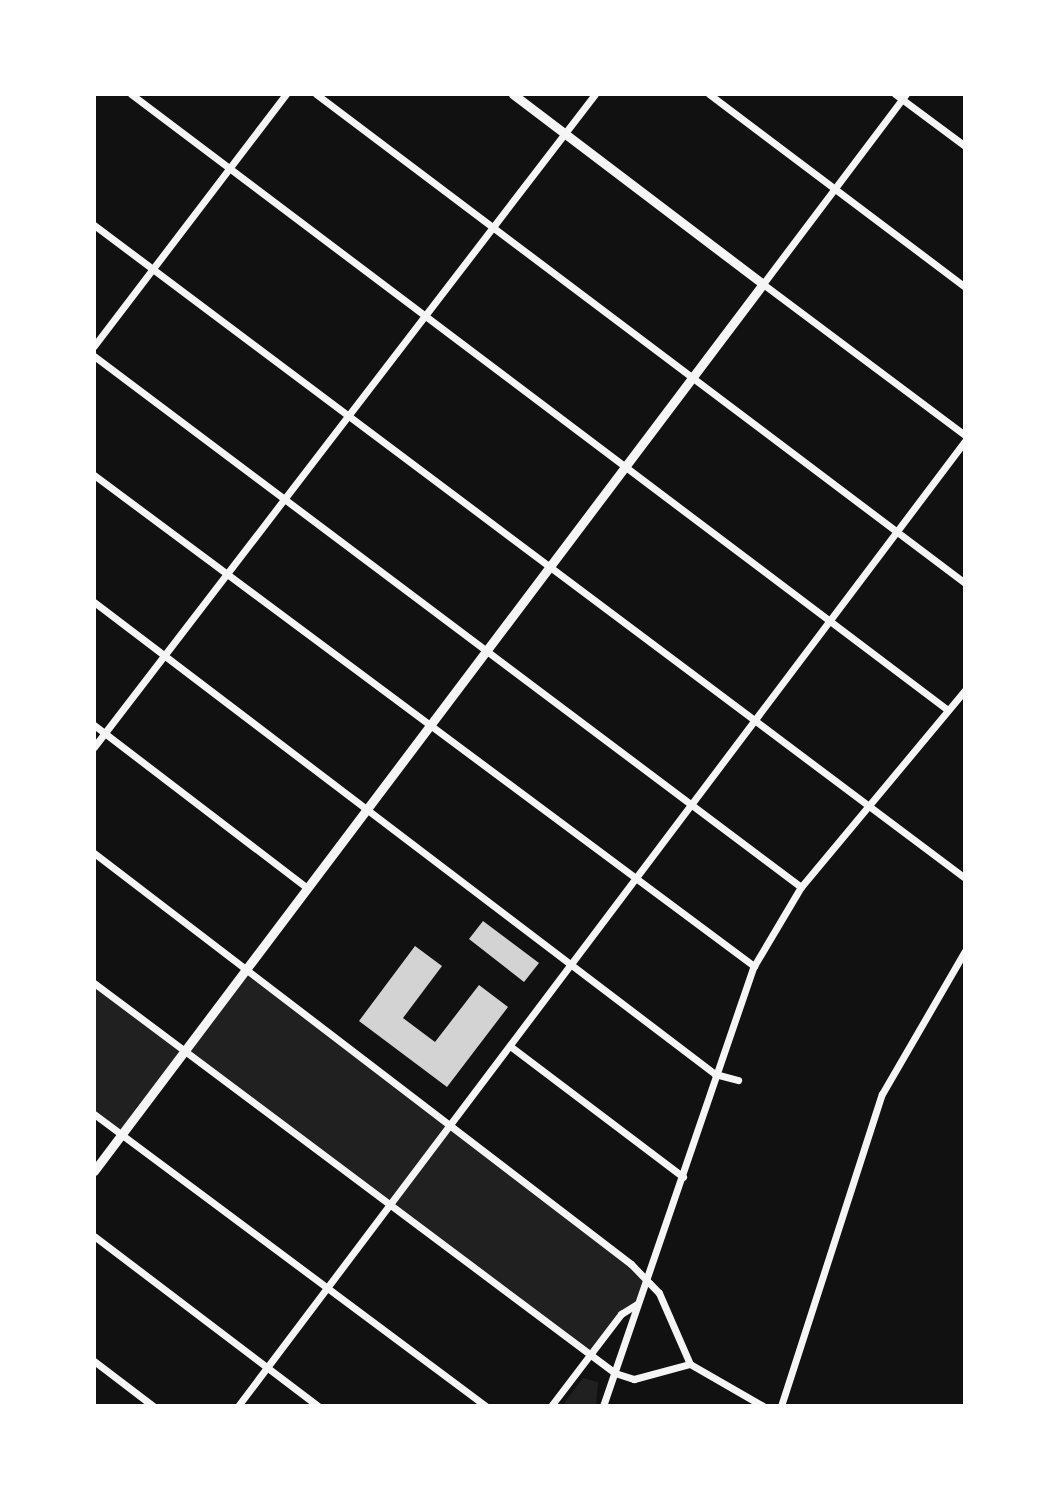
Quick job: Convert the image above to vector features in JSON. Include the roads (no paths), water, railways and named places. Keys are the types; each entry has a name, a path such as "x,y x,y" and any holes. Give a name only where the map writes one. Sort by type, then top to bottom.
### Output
{"street":[{"path":"131,94 948,710"},
{"path":"94,346 286,94"},
{"path":"316,94 965,583"},
{"path":"513,94 965,435"},
{"path":"94,747 595,94"},
{"path":"709,94 965,287"},
{"path":"94,1171 244,966 307,888 901,96 965,146"},
{"path":"94,225 346,416 756,717 965,878"},
{"path":"94,356 801,887"},
{"path":"238,1406 965,441"},
{"path":"94,475 754,966"},
{"path":"94,602 365,811 715,1074 738,1080"},
{"path":"603,1406 754,966 801,887 965,690"},
{"path":"94,725 307,888"},
{"path":"94,853 244,966 647,1281 667,1308 690,1364 763,1406"},
{"path":"781,1406 882,1094 965,951"},
{"path":"94,983 615,1373 634,1379 690,1364"},
{"path":"510,1046 683,1177"},
{"path":"94,1114 486,1406"},
{"path":"94,1236 318,1406"},
{"path":"551,1406 621,1314 639,1302"},
{"path":"94,1361 153,1406"}]}
